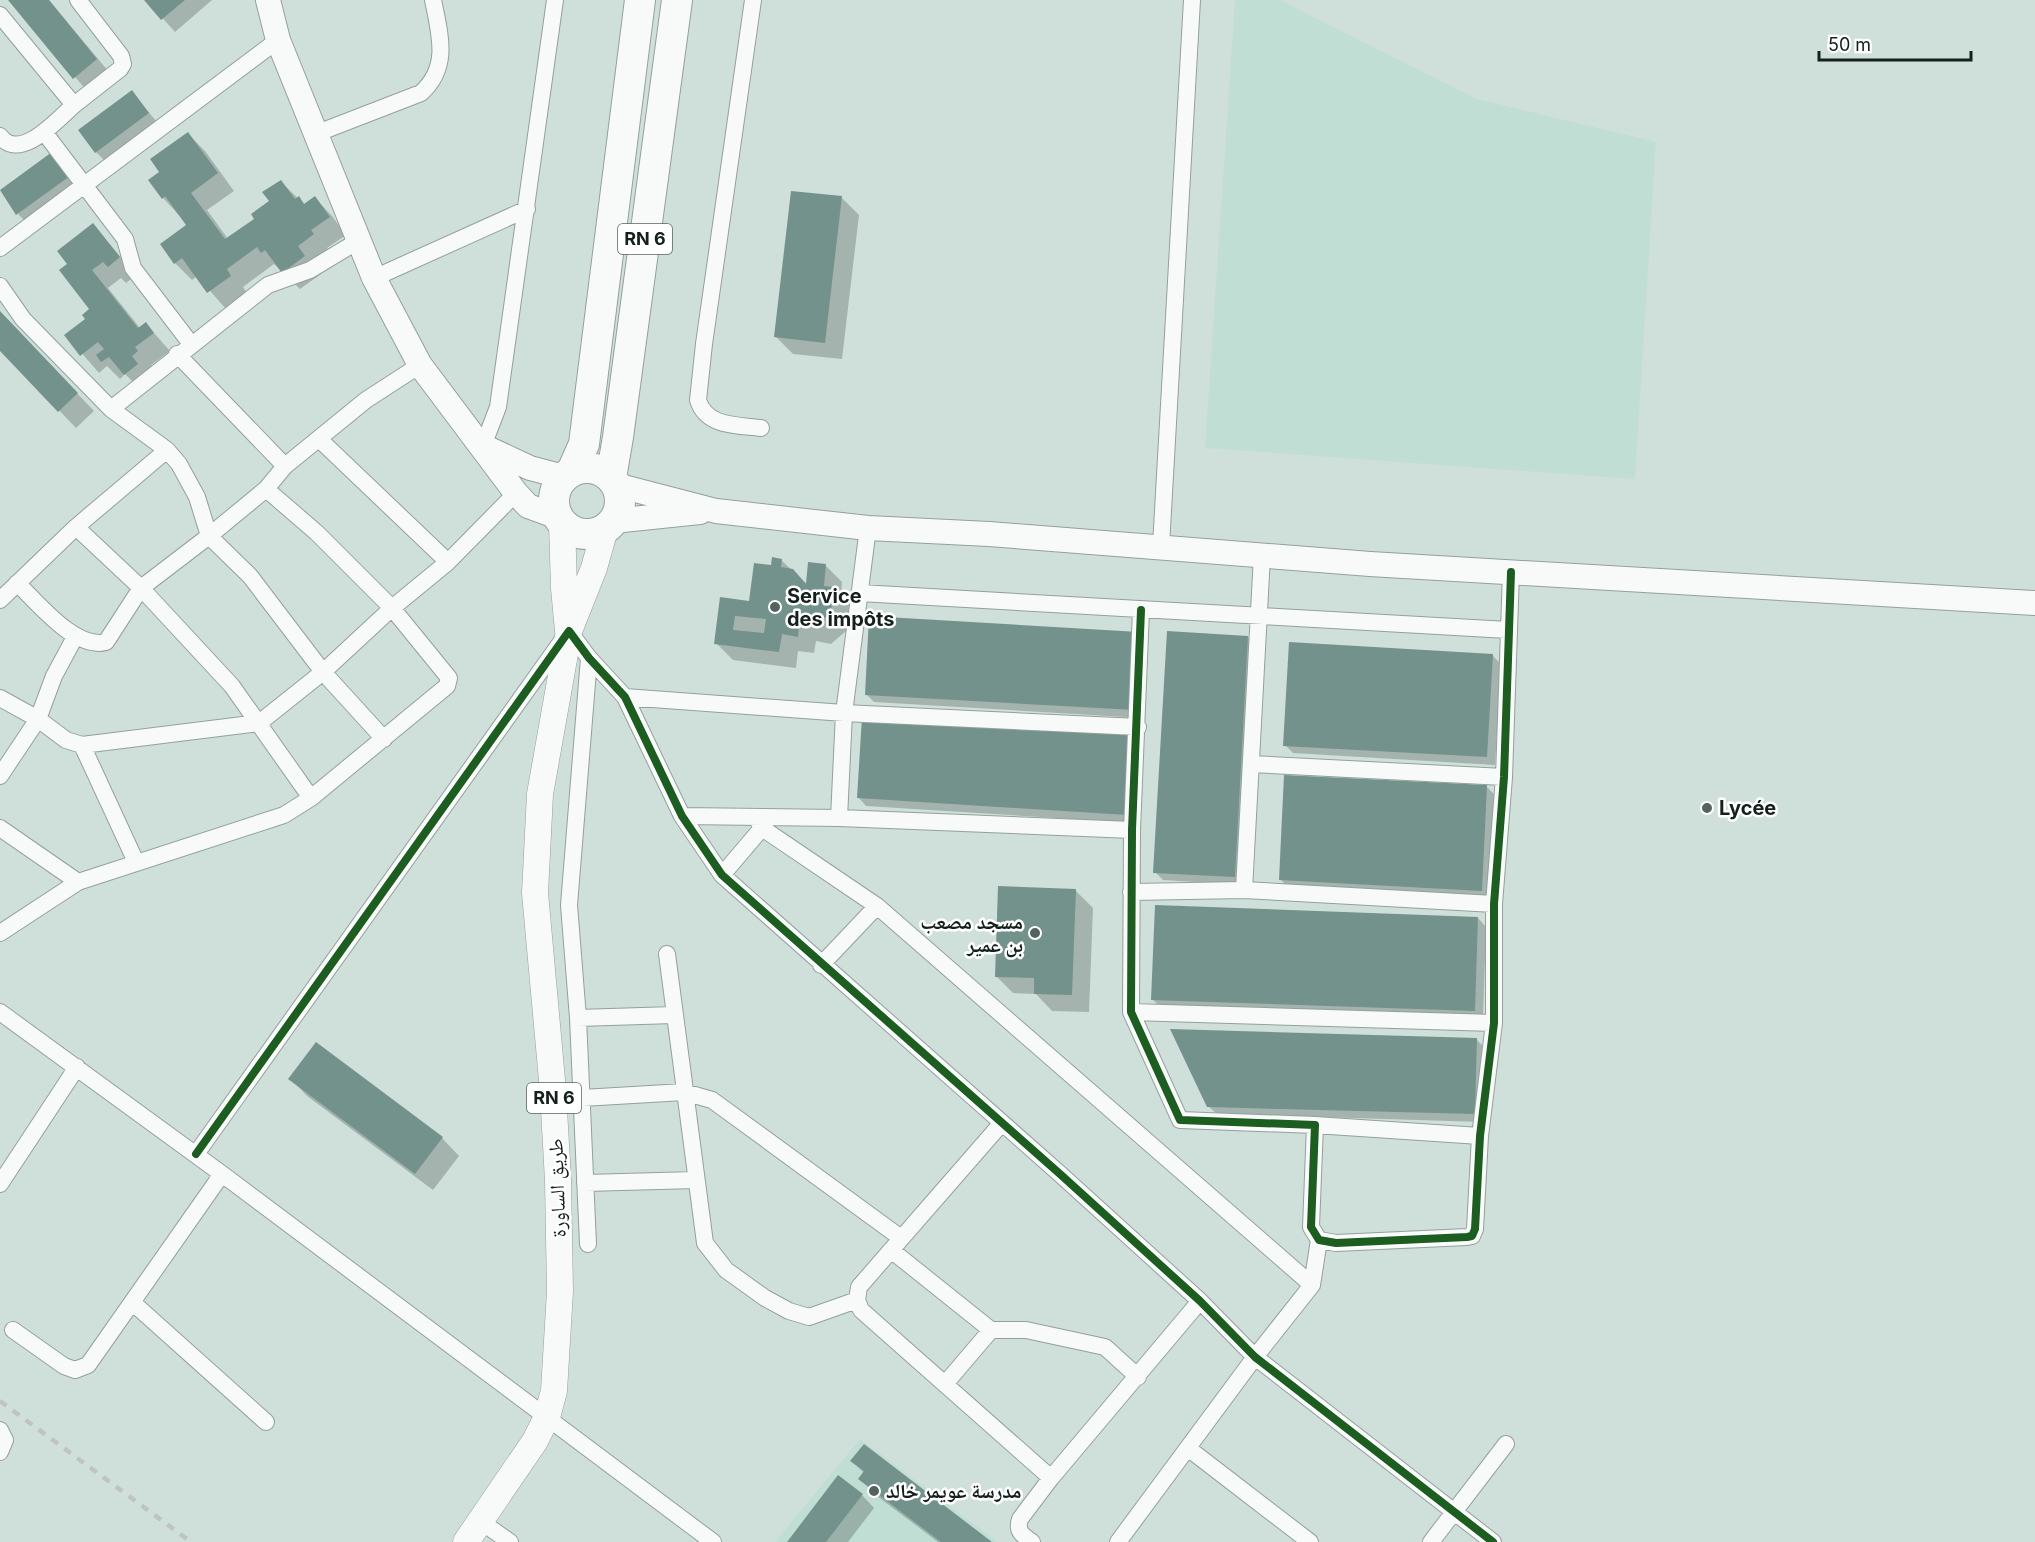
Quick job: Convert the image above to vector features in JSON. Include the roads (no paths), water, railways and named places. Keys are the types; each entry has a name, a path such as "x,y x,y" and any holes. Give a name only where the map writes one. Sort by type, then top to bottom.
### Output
{"highway":[{"name":"RN 6","path":"568,474 584,444 640,0"},
{"name":"RN 6","path":"613,481 677,0"},
{"path":"592,468 613,481 620,502 609,525 597,532 578,533 560,520 554,496 568,474 592,468"}],"main road":[{"path":"268,0 278,40 358,241 374,278 420,365 516,493 528,506 560,520"},
{"path":"483,447 530,468 568,474"},
{"path":"613,481 716,511 868,528 989,534 1511,572 2035,603"},
{"path":"609,525 716,511"},
{"name":"RN 6","path":"560,520 568,631"},
{"name":"RN 6","path":"568,631 588,587 609,525"},
{"name":"طريق الساورة","path":"465,1542 535,1441 547,1417 554,1391 560,1291 558,1180 553,1091 535,893 540,794 568,631"}],"street":[{"path":"0,136 4,141 19,144 28,142 44,132 123,64 121,56 78,0"},
{"path":"315,134 421,93 433,82 439,69 441,56 433,0"},
{"path":"483,447 498,407 555,0"},
{"path":"753,0 698,400 700,407 714,422 761,428"},
{"path":"1161,546 1192,0"},
{"path":"0,15 74,105"},
{"path":"0,248 278,40"},
{"path":"44,132 125,239 133,268 184,349 285,466"},
{"path":"374,278 527,209"},
{"path":"111,409 184,349 268,285 310,270 358,241"},
{"path":"0,286 23,319 111,409 167,450 179,464 197,497 209,536 250,576 323,672 384,739"},
{"path":"17,583 75,637 91,644 106,642 141,588 266,489 285,466 366,400 420,365"},
{"path":"319,439 448,562"},
{"path":"0,600 76,528 167,450"},
{"path":"0,933 78,882 284,815 311,798 449,683 448,678 392,608 317,533 266,489"},
{"path":"0,698 38,718 66,740 82,745 259,723 323,672 392,608 448,562 516,493"},
{"path":"76,528 141,588 232,686 311,798"},
{"path":"839,818 844,713 868,528"},
{"path":"1244,890 1262,555"},
{"path":"1315,1125 1311,1227 1320,1240 1336,1243 1472,1236 1475,1229 1480,1136 1494,1023 1494,904 1504,777 1511,572"},
{"path":"860,593 1508,630"},
{"path":"1141,609 1138,727 1132,830 1131,1012 1180,1120 1315,1125 1480,1136"},
{"path":"196,1154 568,631 625,697 682,816 722,875 1200,1301 1255,1357 1493,1542"},
{"path":"0,776 38,718 54,676 75,637"},
{"path":"588,1244 578,1018 569,905 589,658"},
{"path":"625,697 844,713 1138,727"},
{"path":"82,745 136,862"},
{"path":"1251,764 1504,777"},
{"path":"682,816 759,822 839,818 1132,830"},
{"path":"722,875 759,822"},
{"path":"759,822 877,906 1312,1285"},
{"path":"0,828 78,882"},
{"path":"1131,892 1244,890 1494,904"},
{"path":"821,965 877,906"},
{"path":"667,954 705,1243 726,1270 765,1298 809,1317 857,1300"},
{"path":"0,1012 196,1154 712,1542"},
{"path":"1131,1012 1494,1023"},
{"path":"578,1018 674,1015"},
{"path":"0,1184 77,1068"},
{"path":"582,1098 684,1092 712,1100 731,1112 896,1244 991,1330 1026,1330 1105,1347 1138,1377"},
{"path":"1001,1124 858,1287 857,1300 861,1310 1051,1478"},
{"path":"14,1330 64,1366 75,1370 88,1365 222,1174"},
{"path":"585,1183 696,1180"},
{"path":"1118,1542 1255,1357 1312,1285 1320,1240"},
{"path":"1032,1542 1020,1533 1018,1526 1020,1519 1051,1478 1200,1301"},
{"path":"132,1302 266,1422"},
{"path":"945,1384 991,1330"},
{"path":"0,1430 4,1440 0,1452"},
{"path":"1431,1542 1506,1444"},
{"path":"1189,1449 1310,1542"},
{"path":"480,1521 510,1542"}],"railway":[{"path":"0,1401 191,1542"}],"place":[{"name":"Service des impôts","path":"775,607"},
{"name":"Lycée","path":"1707,808"},
{"name":"مسجد مصعب بن عمير","path":"1035,933"},
{"name":"مدرسة عويمر خالد","path":"874,1491"}]}
